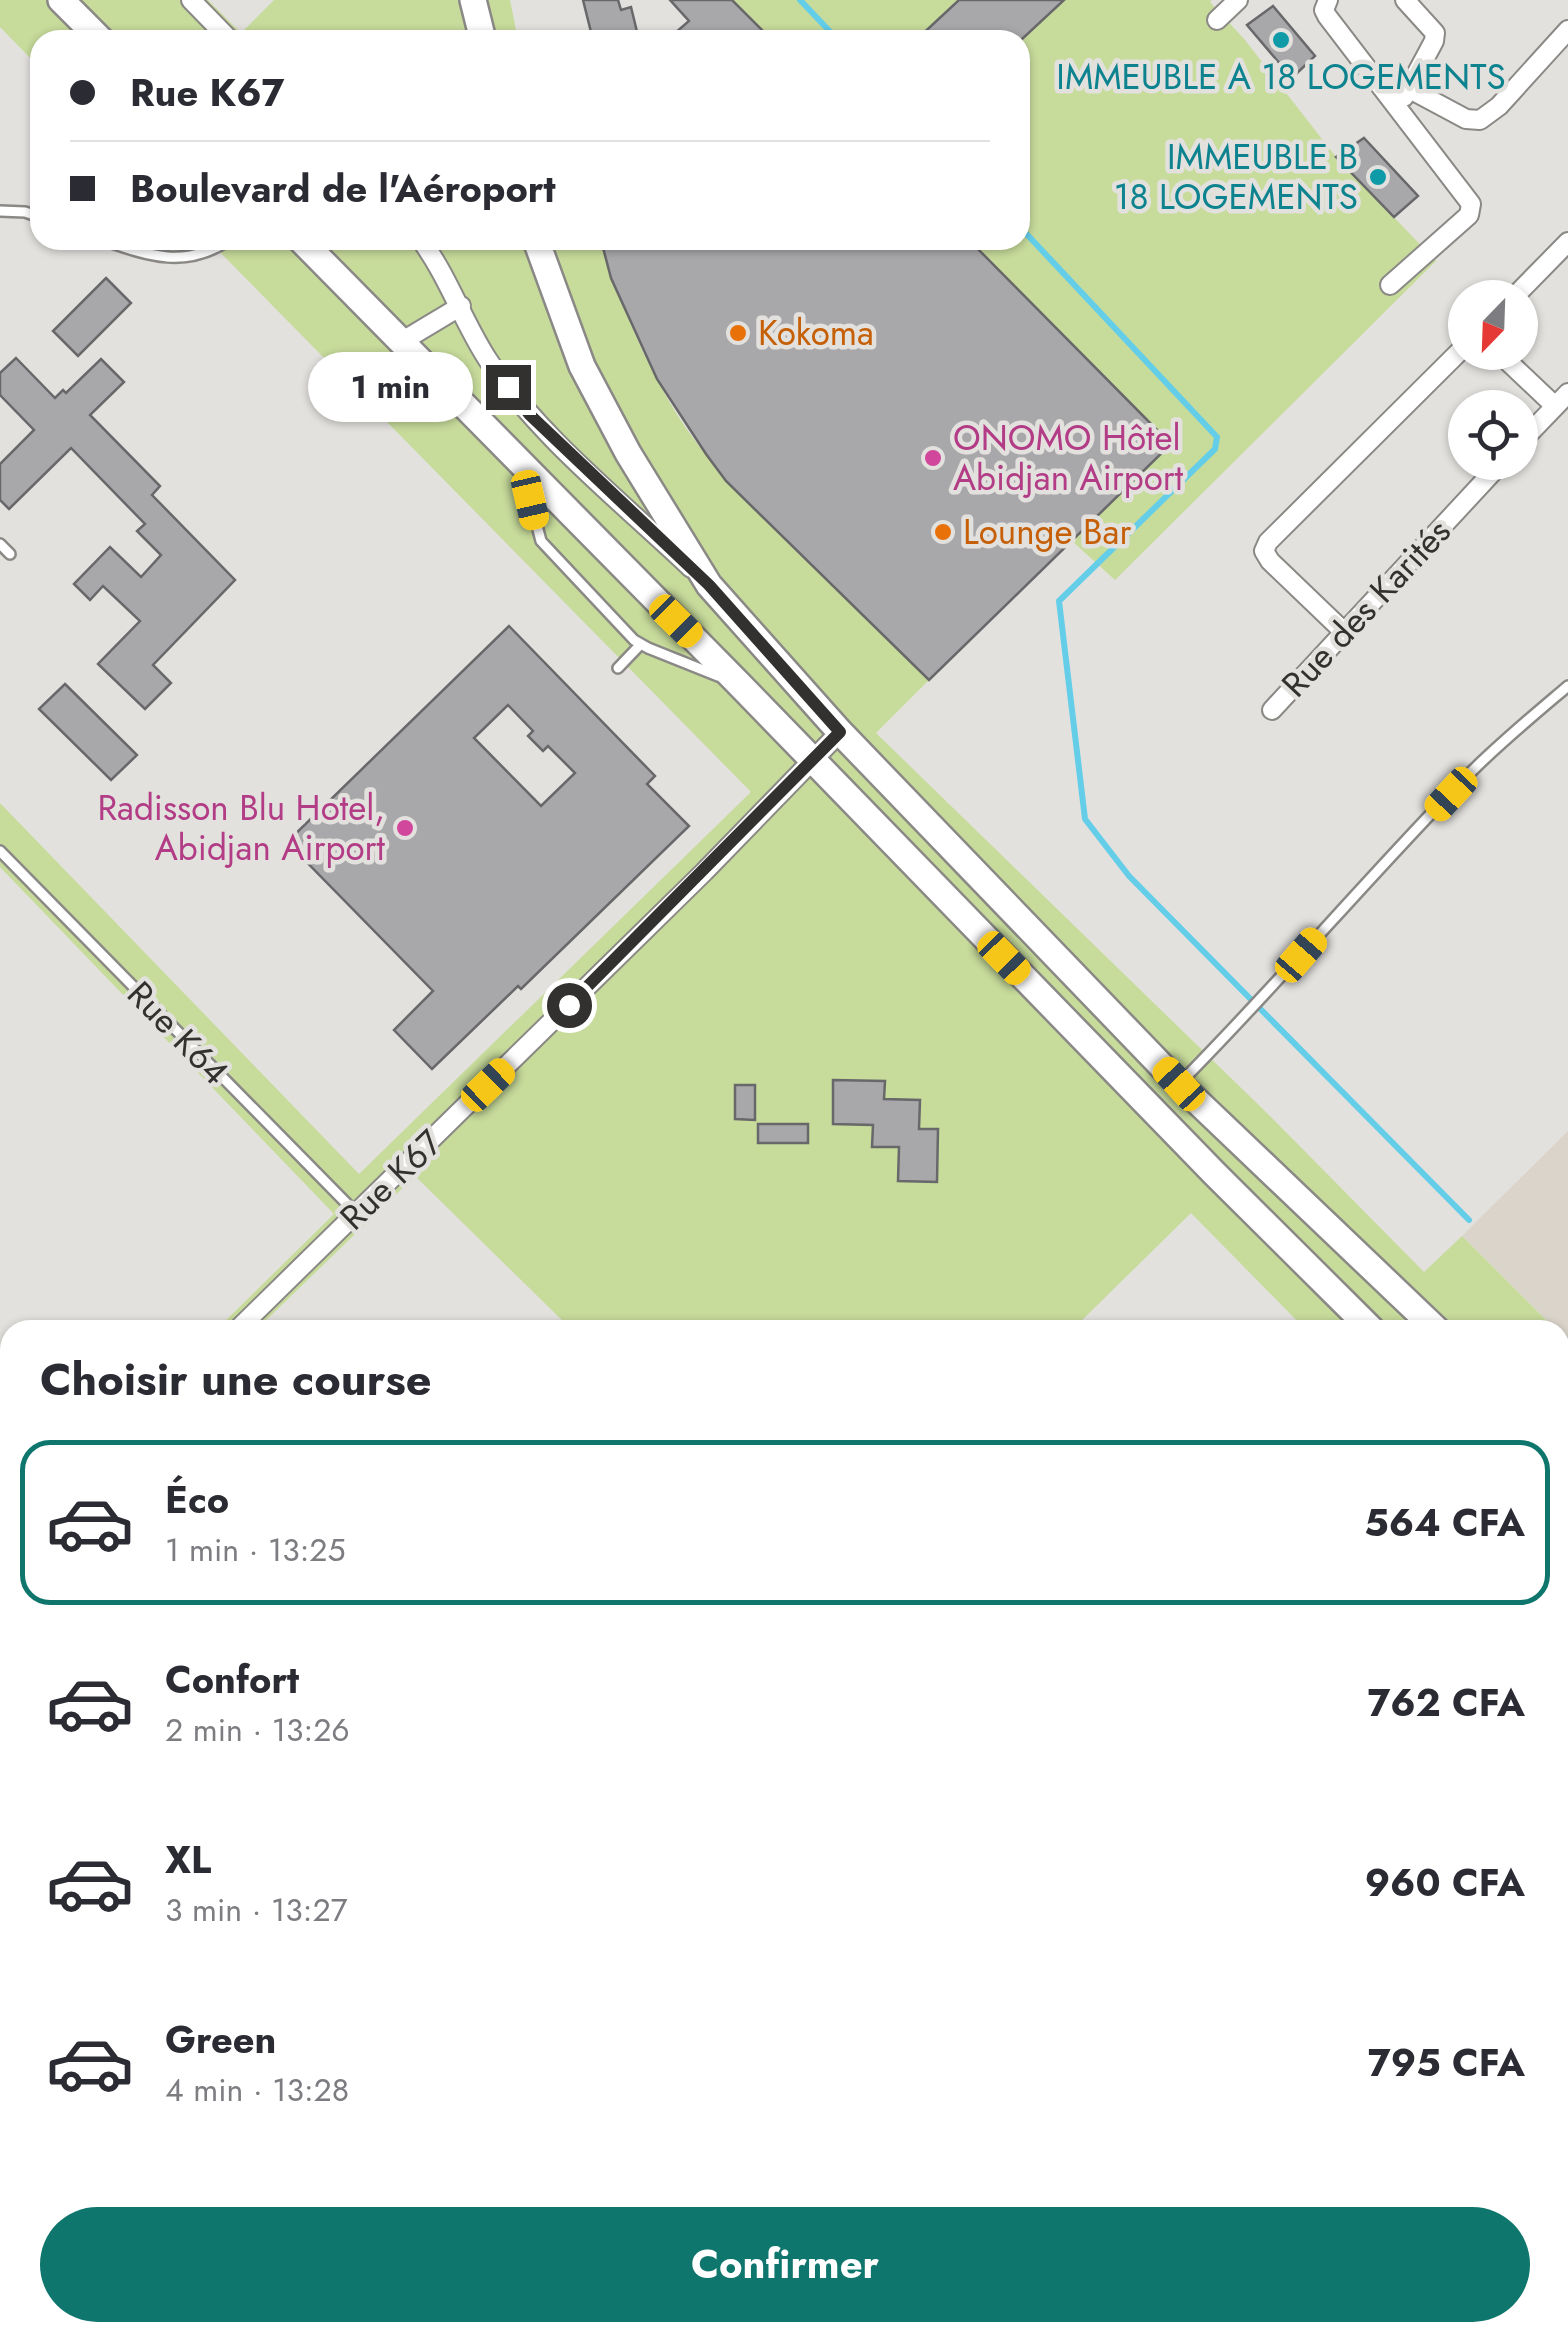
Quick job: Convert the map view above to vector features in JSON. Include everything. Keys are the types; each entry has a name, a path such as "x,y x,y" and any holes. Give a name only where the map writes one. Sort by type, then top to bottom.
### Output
{"main road":[{"path":"61,0 91,30"},
{"path":"473,0 480,30"},
{"path":"311,250 1214,1174 1362,1320"},
{"path":"540,250 582,366 628,453 709,585 840,732 1179,1084 1427,1320"},
{"path":"733,678 761,645"}],"street":[{"path":"191,0 220,30"},
{"path":"1216,20 1238,0"},
{"path":"1328,0 1324,10 1327,16 1472,204 1469,215 1390,285"},
{"path":"1398,106 1435,34 1406,0"},
{"path":"1408,88 1466,119 1480,120 1499,106 1568,30"},
{"path":"1531,280 1568,242"},
{"path":"428,250 487,359 530,415 709,585"},
{"path":"400,342 461,306"},
{"path":"1343,631 1270,562 1264,551 1268,542 1448,363"},
{"path":"1522,370 1562,400 1538,425"},
{"name":"Rue des Karités","path":"1272,710 1485,480"},
{"name":"Rue K67","path":"248,1320 704,872 840,732"}],"lane":[{"path":"0,211 30,214"},
{"path":"141,250 179,260 214,250"},
{"path":"522,464 540,541 640,645 733,678"},
{"path":"0,544 10,554"},
{"path":"618,668 640,645"},
{"path":"1179,1084 1251,1013 1320,932 1472,771 1568,686"},
{"name":"Rue K64","path":"0,851 356,1214"}],"shaded area":[{"path":"1568,1131 1568,1320 1546,1320 1462,1236"}],"green space":[{"path":"0,0 208,0 238,30 30,30 30,58 0,27"},
{"path":"274,0 510,0 516,30 244,30"},
{"path":"732,0 1212,0 1336,157 1436,261 1115,580 1072,541 1171,444 979,250 1030,250 1030,30 762,30"},
{"path":"218,250 604,250 644,355 692,436 735,487 929,680 876,733 1269,1115 1424,1272 1462,1236 1546,1320 1296,1320 1191,1213 1082,1320 562,1320 415,1176 266,1320 226,1320 334,1214 0,867 0,803 359,1174 751,792"}],"building":[{"path":"583,0 618,0 621,10 631,7 637,30 590,30"},
{"path":"670,0 732,0 762,30 679,30 689,21"},
{"path":"959,0 1064,0 1030,32 927,30"},
{"name":"IMMEUBLE A 18 LOGEMENTS","path":"1273,6 1315,56 1292,78 1247,25"},
{"name":"IMMEUBLE B 18 LOGEMENTS","path":"1364,138 1418,196 1394,217 1336,157"},
{"name":"ONOMO Hôtel Abidjan Airport","path":"604,250 979,250 1171,444 929,680 726,481 657,379 611,278"},
{"path":"106,278 131,303 78,356 53,331"},
{"path":"16,358 55,398 63,390 66,393 101,359 124,382 90,415 160,486 152,495 235,580 153,665 171,683 145,709 98,664 140,621 103,586 90,600 74,584 110,547 141,577 161,555 137,531 145,524 71,448 9,509 0,500 0,464 34,430 0,395 0,373"},
{"path":"509,626 655,776 647,784 689,826 521,989 518,986 432,1069 394,1030 433,991 287,842","holes":["508,705 533,731 528,736 543,751 548,746 575,773 541,806 474,738"]},
{"path":"65,684 137,755 111,780 39,709"},
{"path":"833,1080 885,1081 884,1099 920,1100 919,1129 938,1129 937,1182 898,1181 899,1147 872,1147 873,1125 833,1124"},
{"path":"735,1085 755,1085 755,1120 735,1119"},
{"path":"758,1124 808,1124 808,1143 758,1143"}],"waterway":[{"path":"800,0 828,30"},
{"path":"1030,238 1217,437 1215,449 1059,601 1085,819 1129,876 1469,1220"}],"place":[{"name":"IMMEUBLE A 18 LOGEMENTS","path":"1281,40"},
{"name":"IMMEUBLE B 18 LOGEMENTS","path":"1378,177"},
{"name":"Kokoma","path":"738,333"},
{"name":"ONOMO Hôtel Abidjan Airport","path":"933,458"},
{"name":"Lounge Bar","path":"943,532"},
{"name":"Radisson Blu Hotel, Abidjan Airport","path":"405,828"}],"route":[{"path":"508,387 530,415 709,585 840,732 569,1005"}]}
